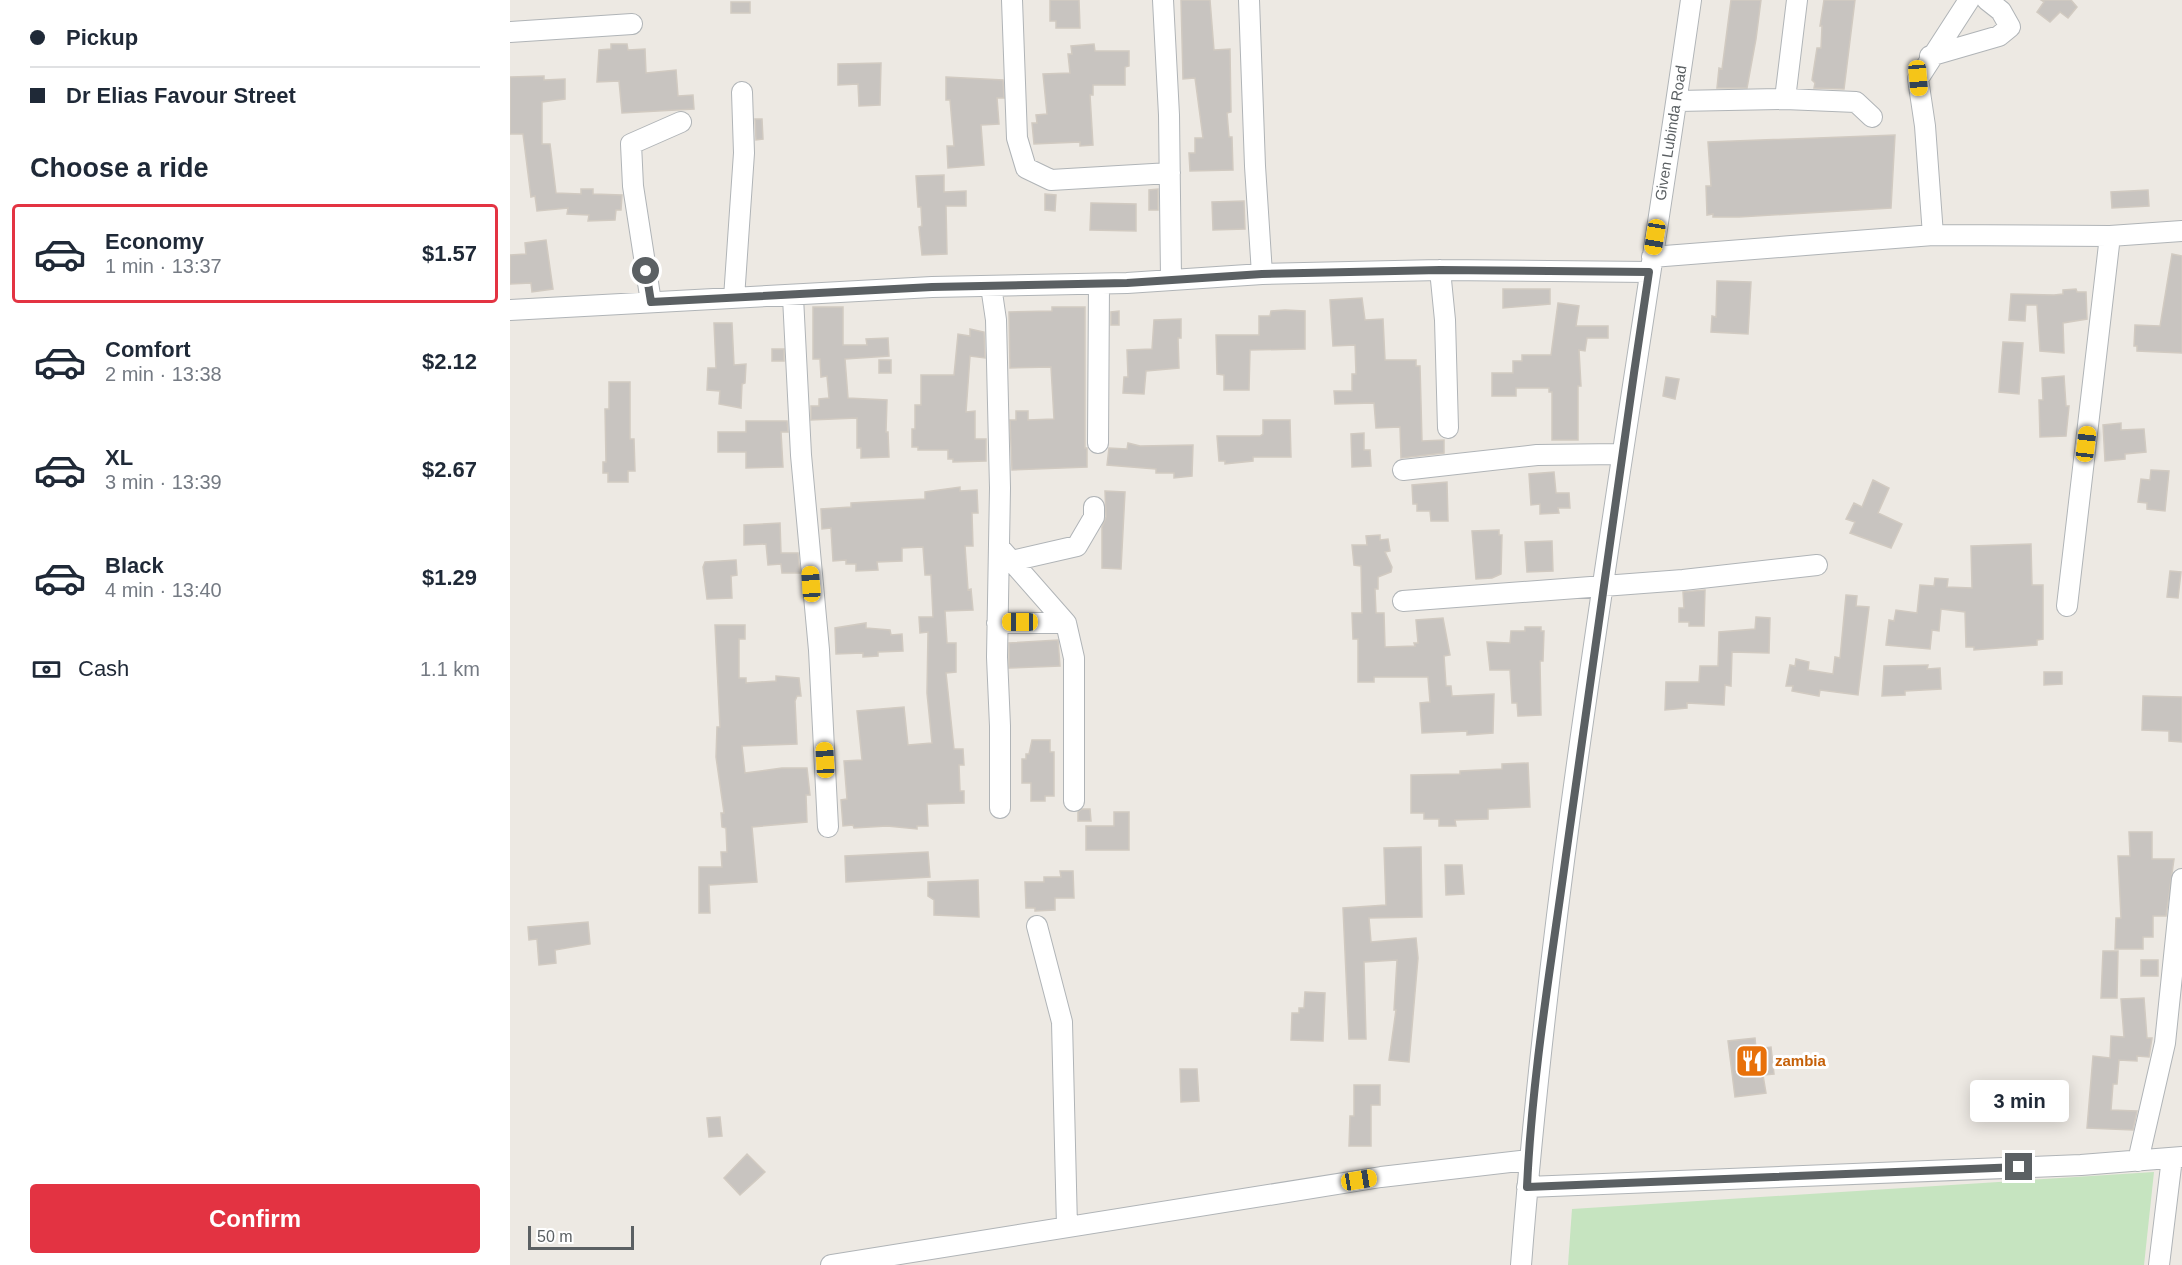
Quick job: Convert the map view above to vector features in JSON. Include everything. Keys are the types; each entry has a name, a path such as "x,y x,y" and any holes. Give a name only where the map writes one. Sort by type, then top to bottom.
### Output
{"street":[{"path":"1012,0 1017,138 1026,168 1052,180 1170,173"},
{"path":"1163,0 1170,173 1171,278"},
{"path":"1250,0 1255,166 1262,274"},
{"name":"Given Lubinda Road","path":"1521,1265 1528,1160 1550,972 1620,454 1691,0"},
{"path":"1785,99 1797,0"},
{"path":"1933,235 1925,126 1918,78 1930,56 1969,0"},
{"path":"1930,56 1999,36 2010,27 2001,11 1987,0"},
{"path":"510,32 632,24"},
{"path":"734,298 744,153 742,92"},
{"path":"1677,101 1785,99 1856,102 1872,117"},
{"path":"651,302 633,186 631,144 681,122"},
{"path":"510,310 991,286 1100,284 1262,274 1650,264 1933,235 2110,236 2182,231"},
{"path":"2067,606 2110,236"},
{"path":"1440,270 1445,320 1448,428"},
{"path":"1098,443 1100,284"},
{"path":"991,286 996,320 1006,555 997,622 1000,808"},
{"path":"793,297 801,455 819,650 828,827"},
{"path":"1403,470 1538,455 1620,454"},
{"path":"1006,555 1077,546 1094,517 1094,507"},
{"path":"1006,555 1066,622 1074,658 1074,801"},
{"path":"1403,600 1693,579 1817,565"},
{"path":"997,622 1066,622"},
{"path":"2138,1161 2173,1043 2182,879"},
{"path":"1037,926 1062,1022 1067,1227"},
{"path":"1527,1187 2177,1158 2159,1265"},
{"path":"831,1265 1381,1177 1528,1160"}],"green space":[{"path":"2154,1172 2144,1265 1568,1265 1572,1209"}],"building":[{"path":"1050,0 1079,0 1080,28 1056,28 1056,21 1050,21"},
{"path":"1181,0 1210,0 1214,50 1230,49 1231,112 1227,113 1229,137 1232,137 1233,170 1190,171 1189,153 1195,153 1195,138 1203,138 1195,78 1183,79"},
{"path":"1731,0 1761,0 1747,88 1717,88 1719,68 1722,69"},
{"path":"1824,0 1855,0 1844,89 1814,88 1815,83 1812,80 1817,48 1821,48 1822,26 1820,26"},
{"path":"2041,0 2071,0 2077,7 2068,18 2060,12 2050,22 2037,12 2044,2"},
{"path":"731,2 750,2 750,13 731,13"},
{"path":"611,44 627,44 628,50 645,49 646,73 676,70 678,96 693,95 694,109 622,113 619,81 597,82 599,50 611,49"},
{"path":"1094,44 1095,51 1129,51 1129,66 1125,67 1125,85 1093,85 1093,95 1090,95 1093,145 1080,146 1080,142 1034,144 1032,123 1037,123 1036,115 1047,114 1043,74 1070,73 1068,54 1072,54 1071,46"},
{"path":"881,63 880,105 859,106 858,84 838,85 838,64"},
{"path":"544,76 544,80 565,79 565,99 542,102 542,144 550,144 556,193 581,194 581,189 593,189 593,194 622,195 621,210 616,210 615,220 588,221 589,215 567,214 568,208 537,211 535,196 531,197 523,134 510,134 510,77"},
{"path":"946,77 1003,80 1004,98 997,98 999,124 981,125 984,165 948,168 947,146 954,146 950,100 946,100"},
{"path":"755,119 762,119 763,139 756,140"},
{"path":"1895,135 1891,208 1739,217 1707,215 1706,186 1711,186 1708,142"},
{"path":"944,175 944,192 966,191 966,206 946,206 947,254 922,255 919,227 922,226 921,207 918,207 916,176"},
{"path":"1158,189 1158,210 1149,210 1149,190"},
{"path":"2148,190 2149,206 2112,208 2111,192"},
{"path":"1045,194 1056,195 1055,211 1045,210"},
{"path":"1244,201 1245,229 1213,230 1212,202"},
{"path":"1091,203 1136,204 1136,231 1090,230"},
{"path":"546,240 553,289 532,292 531,283 510,284 510,255 526,254 525,243"},
{"path":"2172,254 2182,256 2182,353 2137,351 2137,346 2134,346 2135,325 2160,326"},
{"path":"1717,281 1751,282 1748,334 1711,332 1712,316 1716,317"},
{"path":"1503,289 1550,289 1550,304 1503,308"},
{"path":"2076,289 2077,292 2086,292 2087,319 2063,323 2064,353 2040,351 2037,305 2026,305 2025,321 2009,320 2011,294 2054,295 2063,294 2063,290"},
{"path":"1362,298 1365,320 1383,319 1385,360 1416,360 1416,366 1420,366 1422,441 1444,440 1444,453 1401,458 1400,427 1376,428 1374,403 1335,404 1334,391 1352,391 1352,374 1356,374 1355,345 1333,346 1330,300"},
{"path":"1558,303 1579,306 1576,326 1608,326 1608,338 1587,338 1585,351 1579,350 1581,386 1578,386 1578,440 1552,440 1552,392 1549,392 1549,388 1516,388 1516,396 1492,396 1492,373 1513,373 1513,361 1522,361 1522,355 1551,355"},
{"path":"813,307 843,307 843,345 867,345 866,339 888,338 889,356 845,359 848,398 887,400 886,432 888,432 889,457 861,458 861,448 857,448 857,418 811,420 811,406 819,406 819,399 829,398 827,376 821,377 820,359 813,359"},
{"path":"1052,307 1085,307 1087,467 1012,470 1010,420 1016,420 1016,411 1028,411 1028,420 1054,419 1051,367 1010,368 1009,312 1052,311"},
{"path":"1119,311 1119,325 1111,325 1111,312"},
{"path":"1271,311 1305,311 1305,349 1250,350 1249,390 1224,390 1224,375 1217,374 1216,335 1259,335 1259,316 1270,316"},
{"path":"1181,319 1181,338 1178,338 1179,368 1146,371 1144,394 1123,393 1124,377 1128,377 1127,350 1152,349 1154,320"},
{"path":"714,323 732,323 734,365 746,364 741,408 719,404 720,391 707,390 708,368 716,368"},
{"path":"970,329 984,332 985,358 970,356 966,412 975,411 975,439 986,439 986,461 953,462 953,459 948,459 948,450 918,450 918,447 912,447 915,405 921,405 921,375 954,375 958,334 970,336"},
{"path":"2003,342 2023,343 2019,394 1999,392"},
{"path":"772,349 784,349 784,361 772,361"},
{"path":"879,360 891,360 891,373 879,373"},
{"path":"2064,376 2066,406 2069,406 2066,436 2040,437 2039,400 2043,400 2042,378"},
{"path":"1666,377 1679,379 1675,399 1663,396"},
{"path":"609,382 630,382 630,439 634,439 635,471 628,471 628,482 608,482 608,473 603,473 603,462 606,462 605,409 609,409"},
{"path":"1263,420 1290,420 1291,457 1253,457 1253,461 1225,464 1225,461 1219,461 1217,436 1260,436 1263,434"},
{"path":"746,421 787,421 788,432 781,432 783,467 746,468 746,452 718,452 718,432 746,432"},
{"path":"2121,423 2121,430 2144,429 2146,452 2125,454 2125,459 2105,461 2103,425"},
{"path":"1364,433 1364,450 1370,450 1371,466 1352,467 1351,434"},
{"path":"1128,443 1140,446 1193,445 1192,476 1174,478 1174,473 1156,473 1156,469 1107,465 1109,448 1127,449"},
{"path":"2151,470 2169,471 2165,511 2147,509 2147,503 2138,502 2141,479 2150,480"},
{"path":"1554,472 1556,493 1569,493 1570,508 1558,508 1559,513 1540,514 1540,504 1531,505 1529,474"},
{"path":"1873,480 1889,488 1878,513 1902,524 1891,548 1850,533 1855,522 1846,519 1854,503 1862,507"},
{"path":"1447,482 1448,521 1431,521 1430,511 1417,511 1417,504 1413,504 1412,485"},
{"path":"960,487 960,491 977,490 978,513 972,513 973,546 965,546 968,590 971,589 973,610 945,611 947,643 956,643 956,672 946,673 954,749 963,749 964,765 959,765 960,791 964,791 964,803 927,804 928,826 917,826 917,829 843,826 841,800 847,799 844,761 862,760 857,711 904,707 908,745 932,743 927,693 928,632 920,633 919,617 933,617 931,575 925,575 923,547 902,548 902,561 877,562 878,570 856,571 856,564 846,564 846,560 833,561 831,528 822,529 821,509 851,507 851,503 925,499 925,492"},
{"path":"1105,491 1125,492 1121,569 1102,568 1102,527 1106,517"},
{"path":"780,523 781,553 798,553 800,573 782,573 781,564 768,565 766,544 744,545 744,525"},
{"path":"1499,530 1499,535 1502,535 1501,574 1492,578 1476,579 1472,531"},
{"path":"1380,535 1380,540 1388,539 1390,551 1385,552 1392,567 1391,572 1378,577 1378,589 1375,589 1376,613 1384,613 1385,647 1415,646 1414,643 1418,643 1416,620 1443,618 1450,655 1444,656 1446,686 1451,686 1452,696 1494,694 1493,733 1467,735 1467,731 1422,733 1420,703 1430,702 1428,677 1374,677 1374,682 1358,682 1358,639 1353,639 1352,613 1362,613 1361,566 1354,565 1352,545 1367,545 1366,536"},
{"path":"1552,541 1553,571 1527,572 1525,542"},
{"path":"2031,544 2032,585 2043,585 2043,639 2037,640 2037,645 1974,650 1974,647 1966,647 1965,612 1941,609 1939,631 1932,630 1930,649 1886,645 1889,620 1894,621 1896,610 1917,613 1920,585 1934,586 1935,578 1948,579 1947,587 1972,588 1971,546"},
{"path":"736,560 737,575 731,576 732,598 707,599 703,567 705,562"},
{"path":"2170,571 2181,572 2178,598 2167,597"},
{"path":"1705,590 1704,626 1689,626 1689,622 1679,622 1679,608 1684,608 1683,592"},
{"path":"1846,595 1857,596 1856,606 1869,607 1858,695 1820,690 1819,696 1792,691 1793,686 1786,686 1790,665 1795,666 1796,659 1809,662 1808,670 1833,674 1835,657 1840,658"},
{"path":"1756,617 1770,618 1769,653 1732,652 1731,686 1725,685 1724,705 1687,703 1687,708 1665,710 1666,682 1699,682 1700,666 1718,666 1719,632 1755,629"},
{"path":"866,623 866,628 890,630 891,635 902,634 903,651 878,652 878,656 863,657 863,653 836,654 835,628"},
{"path":"715,625 745,625 745,639 739,639 739,678 746,678 746,683 776,681 776,676 799,678 801,696 797,696 795,701 797,744 742,746 745,773 782,768 807,768 810,795 806,795 807,822 752,827 757,882 709,885 710,913 699,913 699,867 722,867 721,852 727,852 726,828 722,827 721,813 724,813 716,757 717,727 720,727"},
{"path":"1525,627 1541,627 1541,631 1544,631 1543,661 1540,661 1541,715 1518,716 1517,703 1512,703 1510,670 1490,670 1487,642 1510,643 1511,631 1525,631"},
{"path":"1058,640 1060,666 1009,668 1009,643"},
{"path":"1928,665 1927,669 1940,668 1941,689 1905,691 1905,695 1882,696 1884,666"},
{"path":"2044,672 2062,672 2062,684 2044,685"},
{"path":"2143,696 2182,697 2182,742 2169,741 2169,731 2142,730"},
{"path":"1032,740 1050,740 1050,752 1054,752 1054,796 1045,796 1045,801 1031,801 1031,783 1022,783 1022,759 1026,759 1026,754 1029,754"},
{"path":"1528,763 1530,807 1488,809 1488,819 1455,820 1456,826 1439,826 1439,819 1424,819 1424,813 1411,813 1411,775 1460,774 1460,771 1502,769 1502,764"},
{"path":"1082,809 1090,809 1091,821 1078,821 1078,812"},
{"path":"1114,812 1129,812 1129,850 1086,850 1086,826 1114,826"},
{"path":"2129,832 2152,832 2152,859 2174,859 2166,916 2153,916 2153,937 2143,937 2143,949 2115,949 2116,918 2121,918 2118,856 2130,856"},
{"path":"1421,847 1422,917 1369,918 1371,942 1416,938 1418,958 1409,1062 1389,1060 1396,1010 1394,1010 1397,960 1364,962 1366,1039 1349,1039 1343,908 1386,905 1384,848"},
{"path":"928,852 930,877 846,882 845,856"},
{"path":"1445,865 1462,865 1464,894 1446,895"},
{"path":"1060,871 1073,871 1074,898 1055,898 1055,910 1035,911 1035,908 1026,908 1025,882 1044,882 1044,877 1061,877"},
{"path":"978,880 979,917 934,915 934,900 928,896 928,882"},
{"path":"588,922 590,944 555,950 556,963 539,965 537,939 529,940 528,927"},
{"path":"2103,951 2118,951 2117,998 2101,998"},
{"path":"2141,960 2158,960 2158,976 2141,976"},
{"path":"1305,992 1325,993 1323,1041 1291,1040 1292,1013 1299,1013 1299,1008 1304,1008"},
{"path":"2144,998 2147,1038 2152,1038 2149,1057 2137,1056 2137,1061 2119,1060 2117,1084 2113,1084 2111,1110 2137,1111 2133,1130 2087,1128 2093,1056 2110,1058 2111,1036 2124,1037 2121,999"},
{"name":"zambia","path":"1755,1038 1756,1049 1771,1047 1774,1074 1763,1075 1766,1093 1735,1097 1728,1041"},
{"path":"1180,1069 1197,1069 1199,1101 1181,1102"},
{"path":"1354,1085 1380,1085 1380,1105 1371,1105 1371,1146 1349,1146 1350,1116 1354,1116"},
{"path":"720,1117 722,1136 709,1137 707,1118"},
{"path":"747,1154 765,1172 740,1195 724,1178"}],"place":[{"name":"zambia","path":"1752,1061"}],"route":[{"path":"646,271 651,302 793,297 932,287 1127,283 1171,278 1262,274 1440,270 1649,272 1620,454 1572,808 1544,1019 1527,1187 1840,1172 2019,1167"}]}
